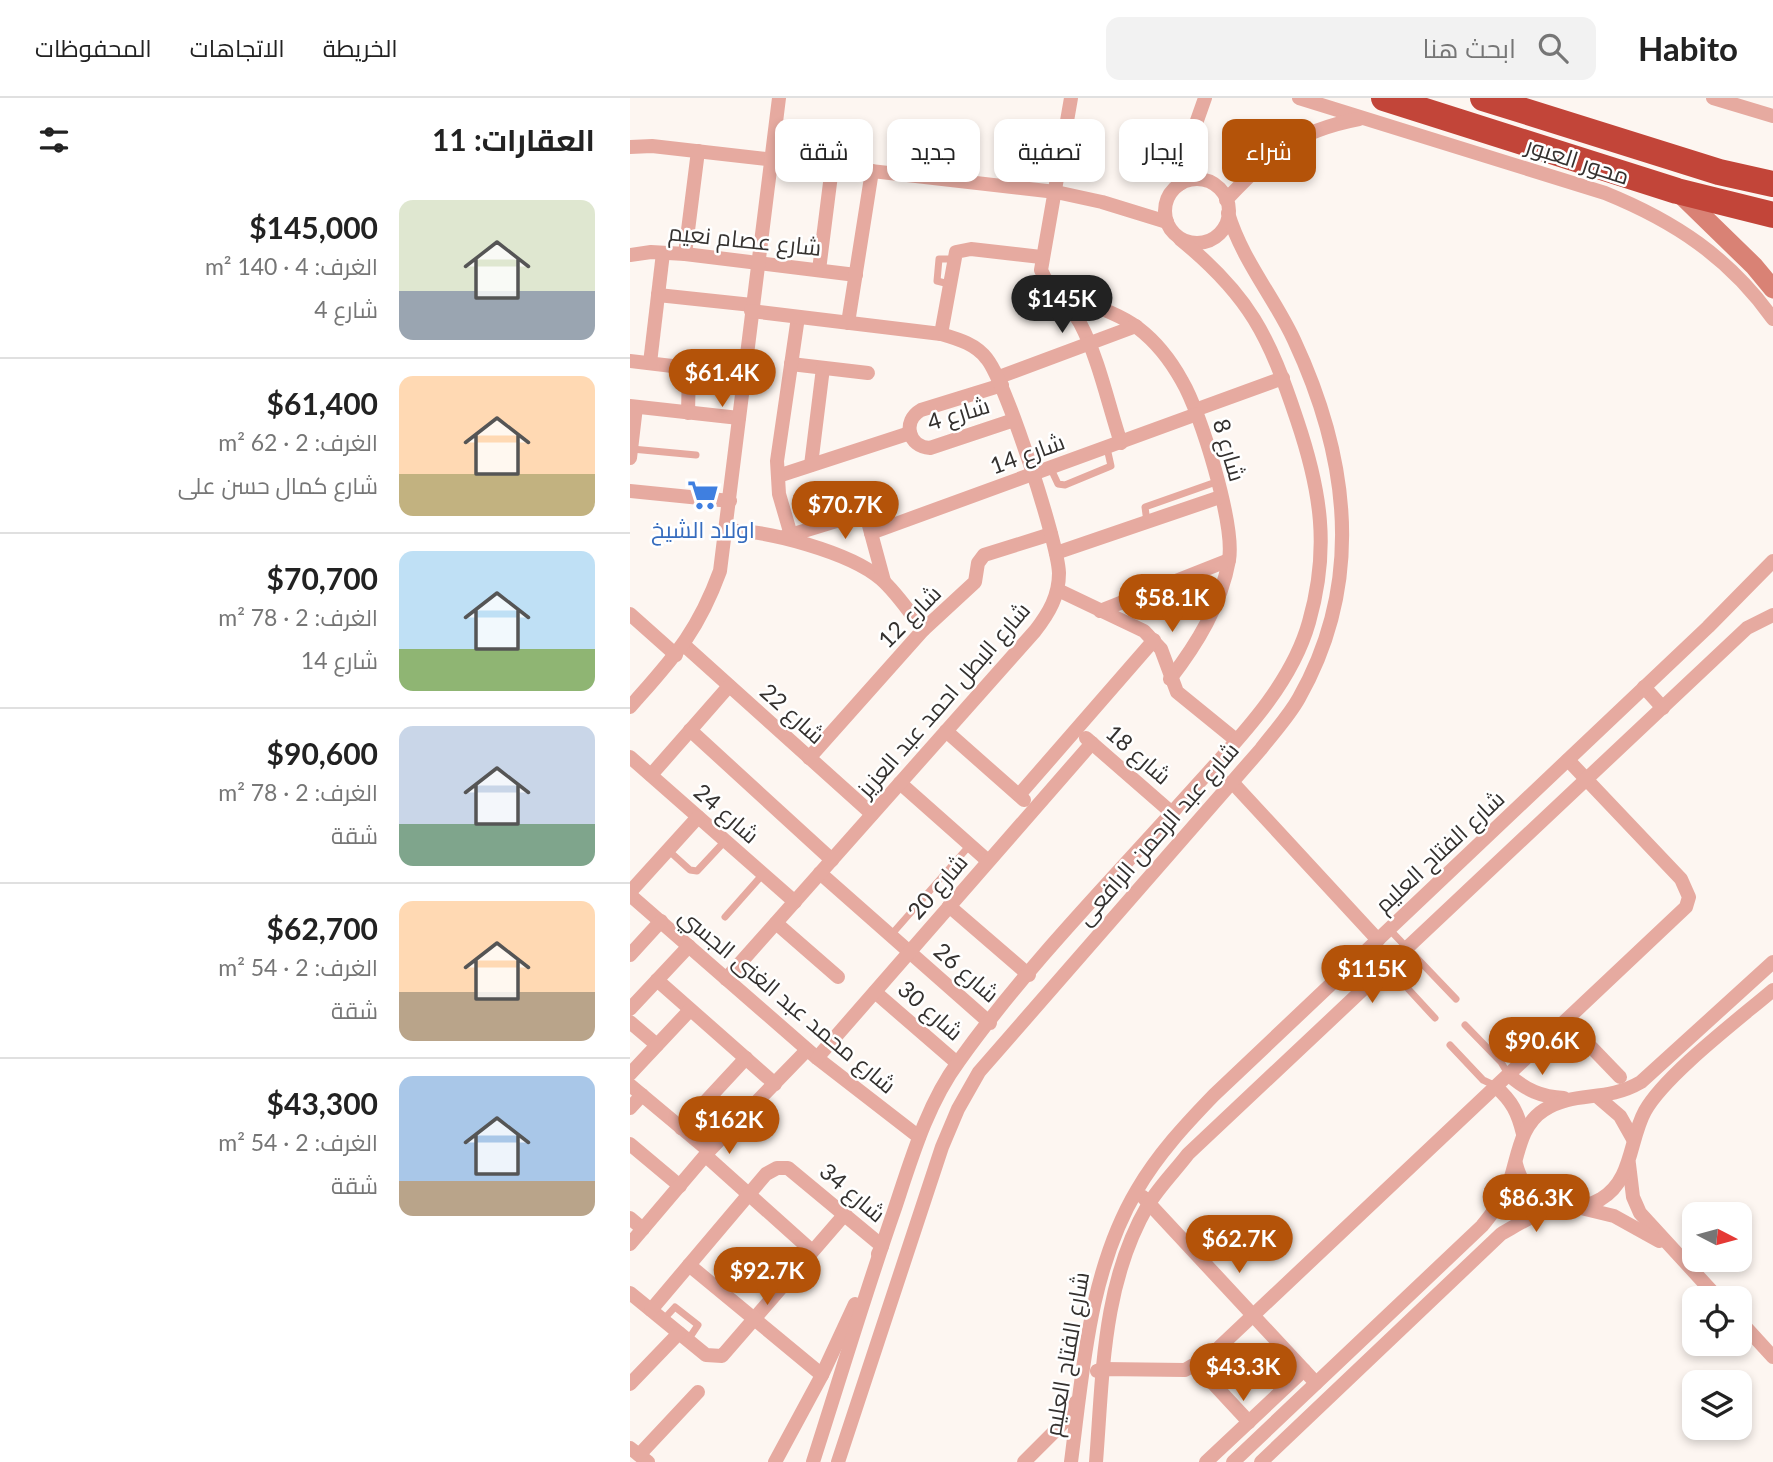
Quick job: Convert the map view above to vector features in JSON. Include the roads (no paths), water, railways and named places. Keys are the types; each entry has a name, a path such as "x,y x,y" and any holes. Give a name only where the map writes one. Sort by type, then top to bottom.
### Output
{"highway":[{"name":"محور العبور","path":"1384,98 1496,147 1773,215"},
{"name":"محور العبور","path":"1483,98 1719,172 1773,184"}],"street":[{"path":"632,700 680,650 710,597 720,571 756,262 779,98"},
{"path":"1071,98 1056,192 1041,257 1041,270 1046,282 1070,306 1088,344 1114,445"},
{"path":"1167,222 1167,200 1181,184 1188,146 1205,98"},
{"path":"1298,98 1361,118 1496,147 1652,212 1712,253 1739,277 1773,319"},
{"path":"1713,98 1773,116"},
{"path":"873,171 1056,192 1102,202 1167,222 1180,239 1207,242 1222,231 1227,207 1250,175 1295,139 1323,126 1361,118"},
{"path":"630,147 775,160"},
{"path":"685,254 698,152"},
{"path":"1181,184 1207,181 1215,186 1227,207"},
{"path":"819,270 830,182"},
{"path":"848,323 870,182"},
{"path":"1677,191 1754,266 1773,289"},
{"name":"شارع عبد الرحمن الرافعى","path":"838,1462 942,1147 958,1109 979,1072 1232,782 1298,700 1325,644 1341,584 1344,523 1336,461 1307,372 1279,311 1238,243 1227,207"},
{"name":"شارع عبد الرحمن الرافعى","path":"813,1462 919,1137 957,1063 1029,975 1236,740 1286,674 1308,626 1321,574 1322,521 1314,469 1283,378 1261,327 1237,291 1214,267 1180,239"},
{"path":"941,334 953,259 963,248 1041,257"},
{"path":"650,363 663,253"},
{"name":"شارع عصام نعيم","path":"630,255 685,254 856,275"},
{"name":"شارع 8","path":"1055,291 1136,326 1162,352 1183,381 1196,412 1229,528 1229,560 1202,635 1170,679"},
{"name":"شارع البطل احمد عبد العزيز","path":"658,295 798,317 941,334 966,341 986,357 1000,381 1056,553 1058,590 1049,612 1035,631 726,979"},
{"path":"787,536 778,476 778,447 798,317"},
{"name":"شارع 4","path":"1014,420 930,448 920,447 913,442 909,424 912,415 920,410 1136,326"},
{"path":"630,361 689,368 688,412"},
{"path":"791,364 868,373"},
{"path":"811,465 823,368"},
{"name":"شارع 14","path":"872,533 1051,469 1283,378"},
{"path":"631,453 633,407 739,418"},
{"path":"778,476 910,433"},
{"path":"630,491 730,501"},
{"path":"1056,553 1220,498"},
{"path":"787,536 859,514 865,517 872,533 884,581"},
{"path":"726,531 754,531 787,536 860,566 884,581 923,630"},
{"name":"شارع 12","path":"809,758 923,630 975,582 978,563 984,555 1051,534"},
{"path":"1101,611 1229,560"},
{"name":"شارع الفتاح العليم","path":"1071,1462 1100,1276 1116,1232 1137,1190 1171,1139 1773,561"},
{"path":"1058,590 1154,640 1177,692 1236,740"},
{"name":"شارع 22","path":"630,614 729,686 872,814"},
{"name":"شارع الفتاح العليم","path":"1096,1462 1109,1311 1124,1255 1149,1204 1188,1154 1747,628 1773,615"},
{"path":"1018,795 1154,640"},
{"path":"650,775 729,686"},
{"path":"1644,687 1663,708"},
{"name":"شارع 18","path":"1076,729 1172,813"},
{"path":"690,730 832,860"},
{"path":"946,731 1034,809"},
{"name":"شارع 20","path":"630,1244 707,1154 775,1084 812,1054 875,992 1092,743"},
{"name":"شارع 24","path":"630,757 794,902"},
{"path":"1024,1462 1065,1421 1082,1385 1103,1369 1170,1372 1197,1366 1686,907 1689,897 1681,878 1568,760"},
{"path":"1232,782 1383,934"},
{"path":"900,783 988,861"},
{"path":"630,893 698,817"},
{"name":"شارع 26","path":"820,873 909,952 994,1017 1017,1026"},
{"name":"شارع محمد عبد الغنى الجسي","path":"630,893 812,1054 919,1137"},
{"path":"949,906 1029,975"},
{"path":"631,953 660,922"},
{"path":"776,923 838,977"},
{"path":"630,1009 689,946"},
{"path":"1508,1075 1526,1089 1547,1097 1599,1098 1614,1095 1641,1082 1773,962"},
{"path":"657,980 775,1084"},
{"path":"1705,1286 1640,1213 1633,1197 1629,1163 1633,1139 1645,1111 1659,1092 1773,990"},
{"name":"شارع 30","path":"875,992 957,1063"},
{"path":"630,1074 690,1010"},
{"path":"1566,1021 1620,1077"},
{"path":"630,1022 657,1045"},
{"path":"681,1128 746,1058"},
{"path":"630,1085 681,1128 749,1195 813,1251"},
{"path":"1496,1087 1510,1099 1519,1115 1523,1134"},
{"path":"630,1108 642,1095"},
{"path":"1233,1462 1482,1226 1503,1197 1523,1134 1542,1111 1569,1098"},
{"path":"1599,1098 1620,1116 1633,1139"},
{"path":"630,1144 680,1186"},
{"path":"1515,1163 1519,1178 1529,1192 1556,1209"},
{"path":"1580,1208 1601,1199 1618,1183 1629,1163"},
{"name":"شارع 34","path":"651,1310 766,1174 777,1168 788,1168 882,1246"},
{"path":"1137,1190 1316,1383"},
{"path":"1235,1434 1261,1462 1501,1234 1526,1219 1556,1209 1580,1208 1622,1220 1667,1246"},
{"path":"630,1293 706,1354 717,1357 726,1352 845,1214"},
{"path":"630,1218 643,1229"},
{"name":"شارع عبد الرحمن الرافعى","path":"775,1462 822,1375 882,1246"},
{"path":"690,1265 822,1375"},
{"path":"1752,1334 1773,1357"},
{"path":"632,1379 684,1336"},
{"path":"1197,1366 1249,1422"},
{"path":"1206,1462 1304,1370"},
{"path":"639,1455 698,1392"}],"lane":[{"path":"631,453 696,455"},
{"path":"1147,522 1144,507 1216,482"},
{"path":"668,850 691,870 697,871 725,841"},
{"path":"891,936 970,845"},
{"path":"725,918 763,874"},
{"path":"1383,934 1407,948 1456,999"},
{"path":"1388,967 1435,1017"},
{"path":"1465,1025 1501,1062 1508,1075"},
{"path":"1450,1045 1483,1080 1496,1087"},
{"path":"663,1320 675,1307 679,1309 698,1325 684,1336"}],"place":[{"name":"اولاد الشيخ","path":"703,495"}]}
